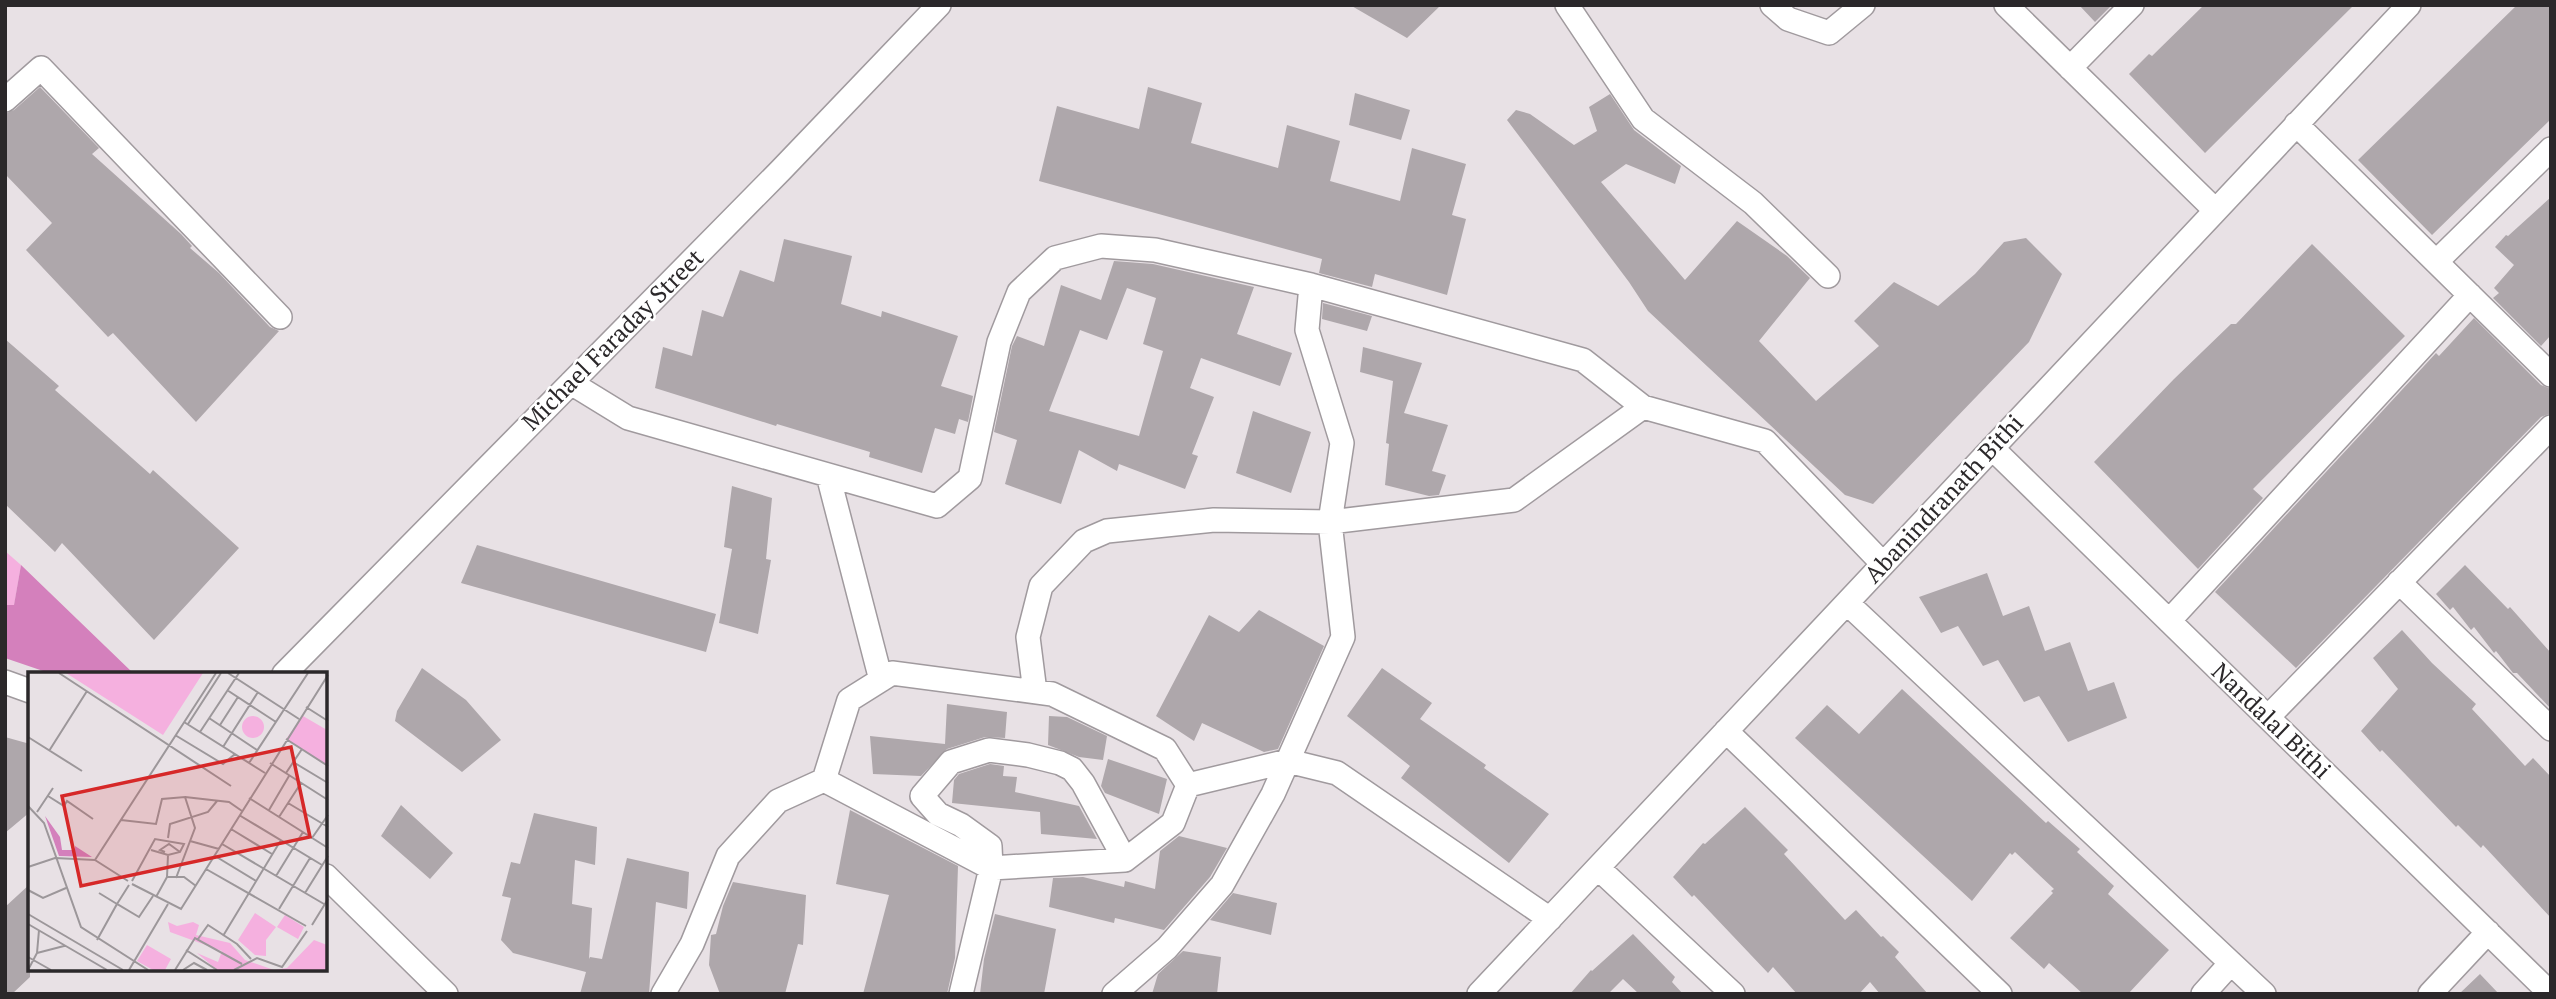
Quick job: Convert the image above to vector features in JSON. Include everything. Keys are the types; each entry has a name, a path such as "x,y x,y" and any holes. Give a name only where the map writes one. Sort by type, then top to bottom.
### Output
{"street":[{"name":"Michael Faraday Street","path":"286,672 939,5"},
{"path":"1567,5 1643,119 1753,203 1828,276"},
{"path":"1772,5 1788,19 1829,33 1863,5"},
{"path":"2006,5 2216,210"},
{"path":"2070,68 2132,5"},
{"name":"Abanindranath Bithi","path":"1490,990 1550,919 2409,5"},
{"path":"5,100 41,68 280,317"},
{"path":"2296,124 2551,375"},
{"path":"2436,262 2549,156"},
{"path":"571,383 628,418 937,506 970,478 999,342 1018,292 1055,258 1101,246 1155,250 1311,285 1583,360 1643,407 1765,441 1883,564"},
{"path":"1114,994 1167,948 1222,885 1273,794 1343,637 1330,522 1342,443 1307,330 1311,285"},
{"path":"2169,621 2470,295"},
{"path":"1035,692 1028,637 1041,586 1084,541 1107,531 1214,520 1330,522 1514,500 1643,407"},
{"path":"2267,717 2551,427"},
{"name":"Nandalal Bithi","path":"1992,448 2551,994"},
{"path":"828,475 881,680"},
{"path":"2399,582 2551,729"},
{"path":"1847,603 2264,994"},
{"path":"663,994 692,944 728,856 778,801 824,780 849,700 892,673 1052,694 1165,749 1188,785"},
{"path":"5,682 28,690"},
{"path":"1726,731 2000,994"},
{"path":"961,994 991,868 990,846 961,825 938,814 922,796 951,762 989,750 1028,755 1072,769 1083,783 1125,860"},
{"path":"1188,785 1288,761 1337,773 1550,919"},
{"path":"824,780 991,868 1125,860 1173,823 1188,785"},
{"path":"1598,868 1733,994"},
{"path":"327,877 446,994"},
{"path":"2430,994 2488,932"},
{"path":"2203,994 2231,963"}],"shaded area":[{"path":"5,551 21,565 14,606 5,605"},
{"path":"21,565 132,672 46,672 5,658 5,605 14,605"}],"building":[{"path":"1350,5 1441,5 1407,38"},
{"path":"2079,5 2112,5 2095,22"},
{"path":"2204,5 2354,5 2205,153 2129,74 2149,54 2152,56"},
{"path":"2517,5 2551,5 2551,119 2432,235 2358,160"},
{"path":"40,87 99,148 92,154 181,234 192,246 190,248 219,273 270,327 279,331 196,422 113,333 108,337 26,250 52,223 5,174 5,114 14,110"},
{"path":"1148,87 1202,103 1191,143 1278,168 1287,125 1340,141 1330,181 1400,201 1412,148 1466,164 1452,215 1466,219 1447,295 1375,274 1372,287 1319,273 1322,259 1039,181 1057,106 1139,129"},
{"path":"1355,93 1410,110 1401,140 1349,125"},
{"path":"1610,94 1634,130 1681,166 1675,184 1626,164 1601,182 1685,280 1737,221 1787,256 1810,278 1759,341 1816,401 1879,346 1854,321 1894,282 1938,306 1975,274 2004,242 2026,238 2062,274 2029,342 1873,504 1845,495 1648,311 1507,120 1516,110 1530,114 1574,145 1597,131 1589,107"},
{"path":"2551,197 2551,335 2541,346 2493,298 2499,293 2494,288 2514,265 2495,247"},
{"path":"784,239 852,256 841,304 881,317 882,311 958,336 941,386 973,396 968,422 959,419 955,434 935,428 922,473 869,457 870,452 655,388 663,347 692,356 702,310 723,317 740,270 774,282"},
{"path":"2312,244 2405,336 2253,489 2263,498 2198,569 2094,462 2174,379 2231,324 2236,324"},
{"path":"1114,261 1153,264 1254,287 1237,334 1292,353 1280,386 1201,358 1190,388 1214,397 1192,454 1198,456 1185,489 1119,464 1117,471 1079,450 1061,504 1005,484 1017,440 994,432 1012,346 1017,336 1044,346 1061,285 1101,300","holes":["1127,288 1156,298 1143,344 1163,351 1139,436 1049,411 1080,330 1107,340"]},
{"path":"1323,303 1372,316 1367,331 1322,319"},
{"path":"2474,318 2541,385 2551,389 2551,413 2541,417 2296,668 2215,592 2436,353 2439,356"},
{"path":"5,339 59,386 55,390 150,474 153,470 239,548 154,640 62,543 55,552 5,504"},
{"path":"1363,347 1422,363 1404,413 1448,425 1432,471 1446,475 1439,495 1429,496 1385,485 1389,444 1386,443 1393,381 1360,372"},
{"path":"1253,411 1311,432 1291,493 1236,473"},
{"path":"732,486 772,498 766,559 771,560 758,634 719,623 732,549 724,547"},
{"path":"477,545 716,614 706,652 461,583"},
{"path":"2465,565 2508,609 2510,607 2551,653 2551,709 2517,673 2513,673 2496,651 2494,653 2474,627 2471,630 2453,607 2450,610 2436,594"},
{"path":"1987,573 2003,616 2029,606 2045,651 2070,642 2088,691 2114,682 2127,718 2068,742 2039,696 2024,702 1998,660 1983,666 1958,626 1941,633 1919,597"},
{"path":"1259,610 1324,646 1278,749 1264,752 1202,723 1194,741 1156,716 1209,615 1239,632"},
{"path":"2402,630 2432,663 2476,704 2472,709 2525,766 2533,758 2551,777 2551,918 2483,845 2481,848 2458,825 2456,827 2361,731 2398,689 2373,658"},
{"path":"422,668 466,700 501,740 462,772 395,721 397,711"},
{"path":"1382,668 1432,703 1420,719 1549,814 1509,863 1401,778 1410,766 1347,716"},
{"path":"1902,689 2046,823 2048,821 2080,849 2077,852 2114,886 2108,894 2169,950 2128,994 2083,994 2049,963 2044,969 2010,938 2054,889 2015,852 2012,855 2010,853 1972,901 1795,738 1827,705 1859,734"},
{"path":"947,704 1007,712 1005,738 985,737 947,749 921,776 873,774 870,736 945,744"},
{"path":"1049,716 1067,717 1107,736 1103,760 1079,757 1048,745"},
{"path":"5,737 28,743 28,814 5,833"},
{"path":"1108,759 1167,779 1159,814 1105,793 1101,786"},
{"path":"990,764 1004,766 1003,776 1017,777 1015,792 1079,806 1097,839 1041,834 1040,812 952,803 954,780 959,774"},
{"path":"401,805 453,853 430,879 381,836"},
{"path":"1745,807 1788,850 1784,854 1845,920 1856,910 1899,952 1895,957 1928,994 1880,994 1870,982 1859,994 1797,994 1773,967 1768,973 1694,895 1692,897 1673,877 1703,843"},
{"path":"850,810 958,866 955,958 947,994 863,994 889,895 836,884"},
{"path":"534,813 597,827 595,865 575,860 572,904 592,908 589,959 602,959 627,858 689,872 687,909 656,902 649,994 580,994 586,972 513,953 501,940 511,898 502,896 511,862 520,864"},
{"path":"1179,836 1227,848 1210,877 1164,930 1115,918 1114,923 1049,907 1053,878 1083,877 1124,887 1125,881 1155,889 1160,851"},
{"path":"733,882 806,895 803,945 798,944 785,994 720,994 709,965 711,935 716,934"},
{"path":"28,886 30,977 12,994 5,994 5,907"},
{"path":"1233,893 1277,903 1271,935 1210,920"},
{"path":"995,914 1056,929 1044,994 980,994 984,959"},
{"path":"1633,934 1675,977 1672,982 1683,994 1639,994 1623,979 1608,994 1570,994 1591,970"},
{"path":"1183,951 1221,957 1217,994 1152,994 1158,974"},
{"path":"2480,974 2499,994 2459,994"}]}
